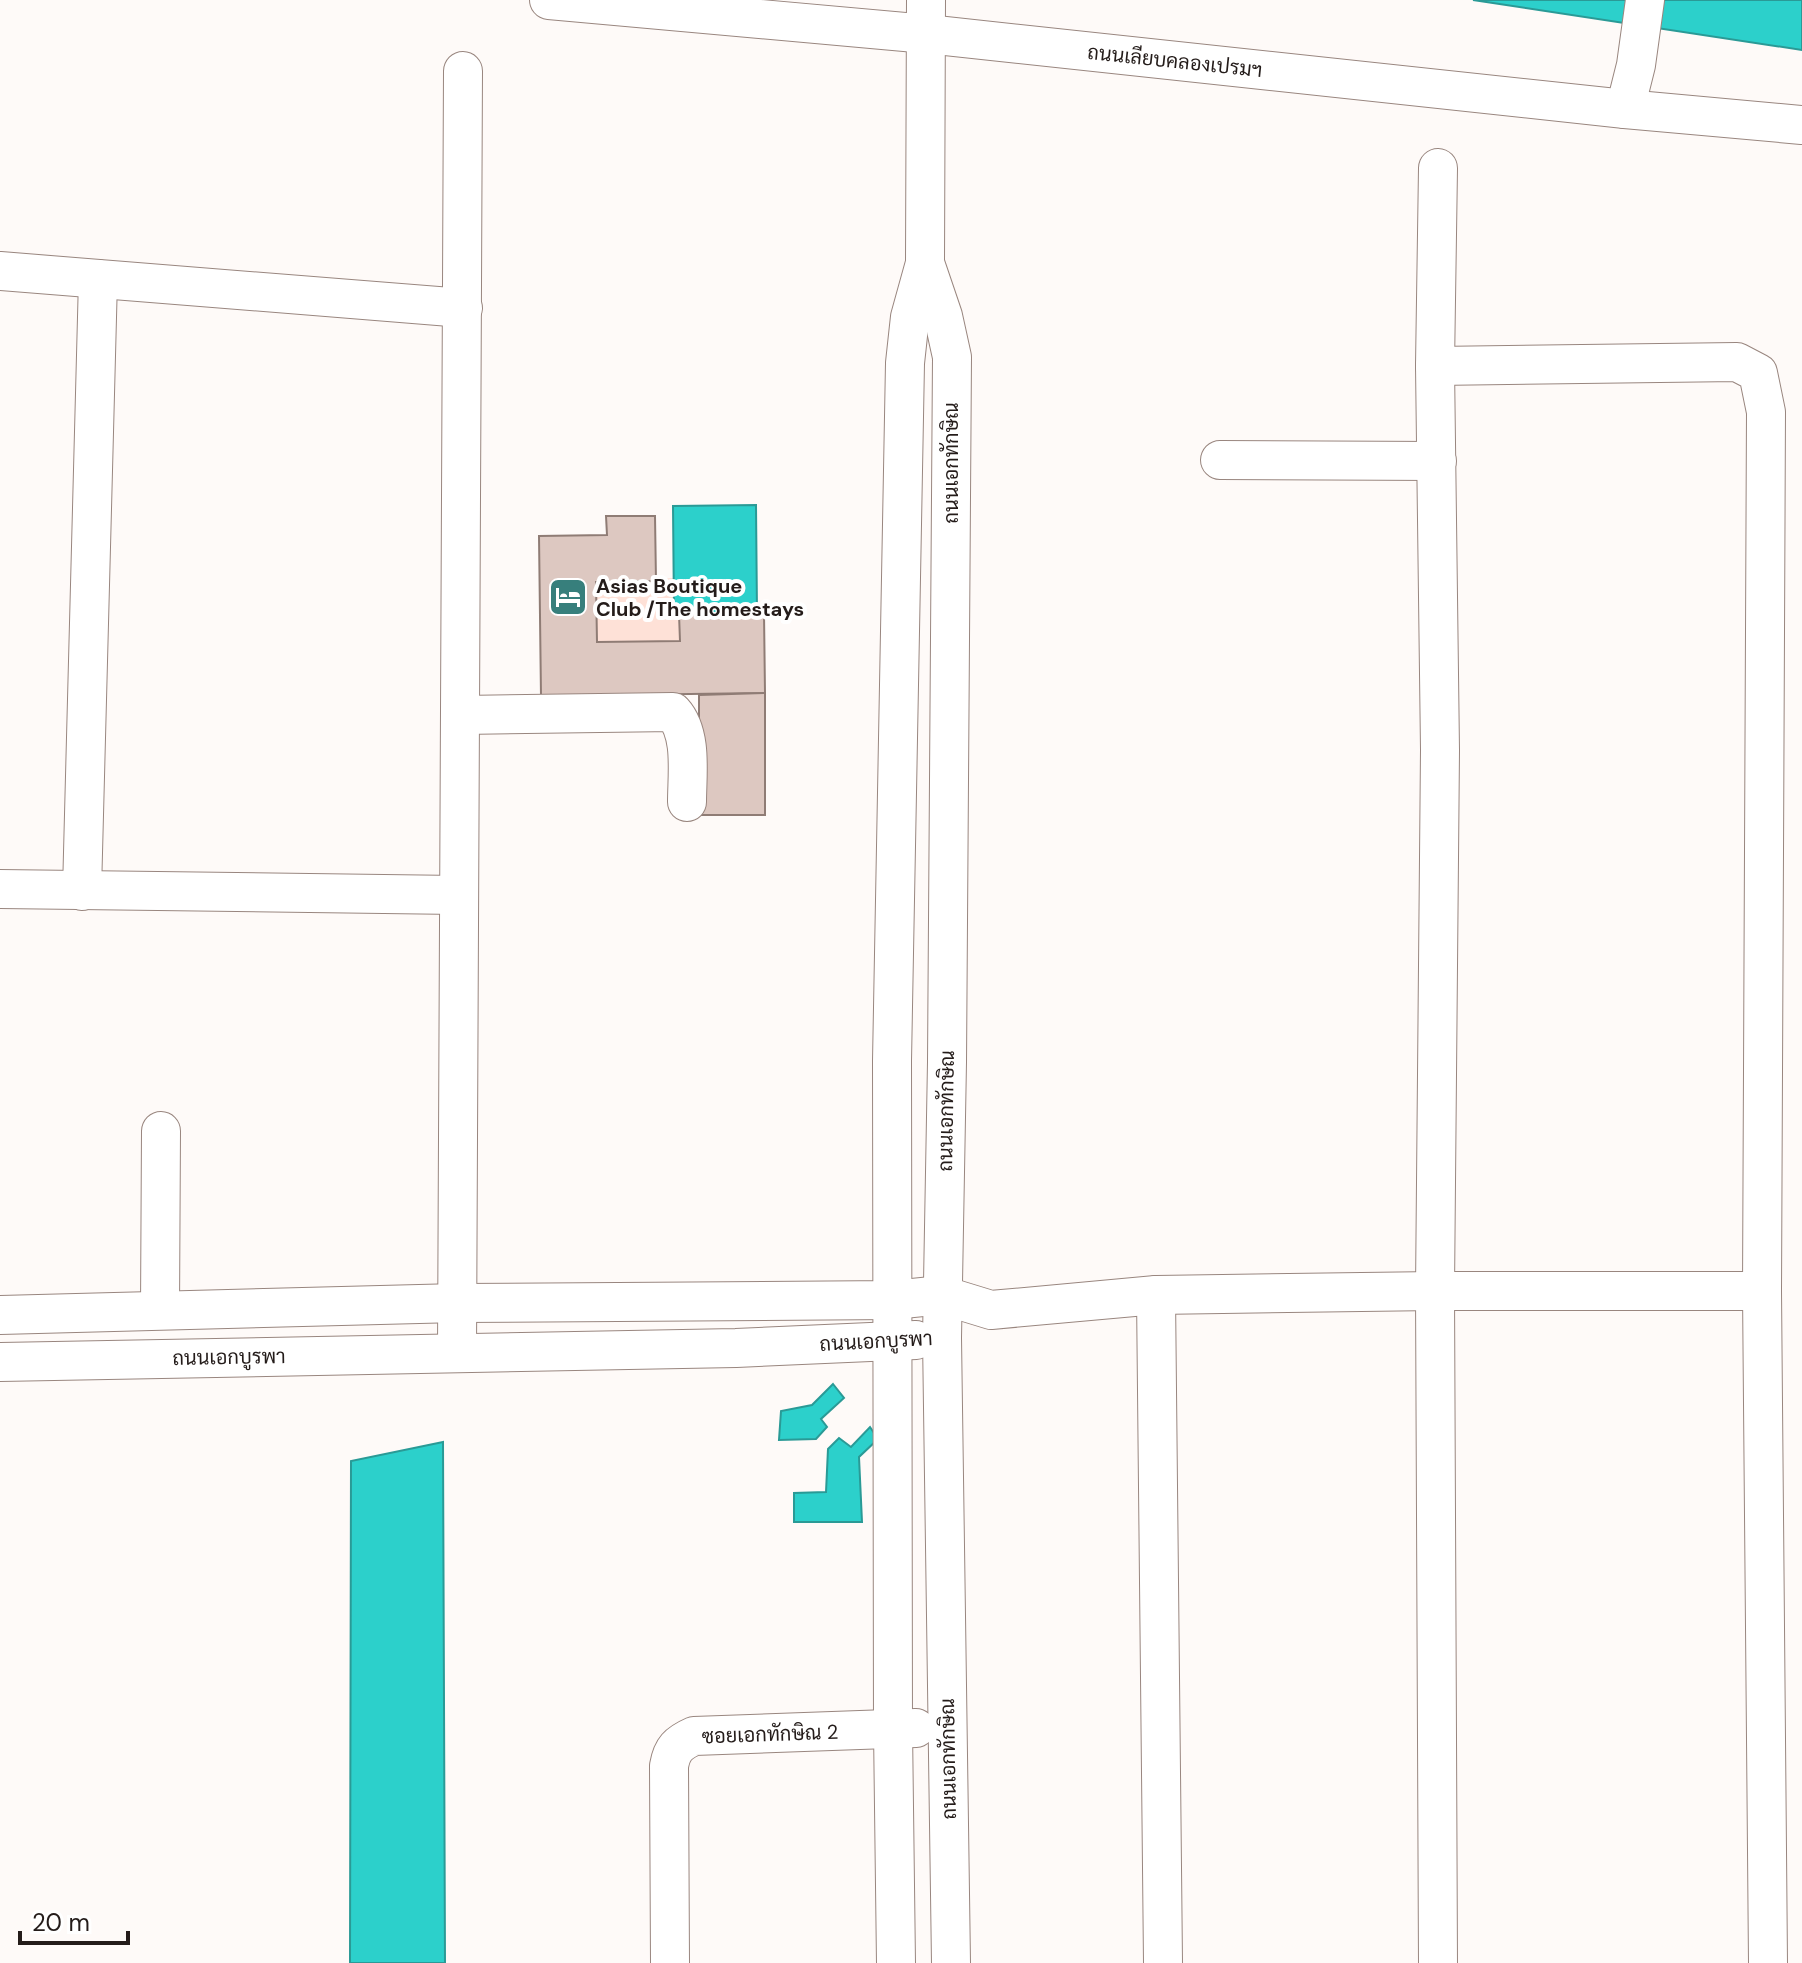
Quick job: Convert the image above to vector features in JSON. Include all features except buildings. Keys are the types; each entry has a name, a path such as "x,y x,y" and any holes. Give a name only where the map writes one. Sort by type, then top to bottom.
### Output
{"street":[{"name":"ถนนเลียบคลองเปรมฯ","path":"549,0 926,17 1625,109 1802,125"},
{"path":"1625,109 1636,65 1645,0"},
{"name":"ถนนเอกทักษิณ","path":"896,1963 892,1061 905,363 910,317 925,263 926,17"},
{"path":"457,1352 463,71"},
{"path":"1438,168 1435,366 1440,750 1435,1291 1438,1963"},
{"name":"ถนนเอกทักษิณ","path":"925,263 943,316 952,357 942,1295 951,1963"},
{"path":"0,271 463,308"},
{"path":"82,891 98,279"},
{"path":"1435,366 1737,362 1758,373 1766,412 1762,1291 1768,1963"},
{"path":"1220,460 1437,461"},
{"path":"462,715 673,712 681,720 686,743 687,802"},
{"path":"0,889 458,895"},
{"path":"160,1310 161,1131"},
{"path":"991,1310 1156,1295 1762,1291"},
{"name":"ถนนเอกบูรพา","path":"0,1315 458,1303 893,1300 942,1295 991,1310"},
{"path":"1156,1295 1163,1963"},
{"name":"ถนนเอกบูรพา","path":"0,1362 736,1348 892,1342 942,1338 991,1310"},
{"name":"ซอยเอกทักษิณ 2","path":"670,1963 669,1766 671,1754 679,1743 694,1736 948,1726"}],"shaded area":[{"path":"673,578 674,613 679,614 680,641 597,642 596,582"}],"water":[{"path":"1473,0 1802,0 1802,50"},
{"path":"756,505 757,613 674,613 673,506"},
{"path":"833,1384 844,1398 821,1419 827,1427 816,1439 779,1440 781,1411 812,1405"},
{"path":"870,1427 878,1439 859,1457 862,1522 794,1522 794,1493 826,1492 828,1449 839,1438 851,1447"},
{"path":"443,1442 445,1963 350,1963 351,1461"}],"place":[{"name":"Asias Boutique Club /The homestays","path":"568,597"}]}
